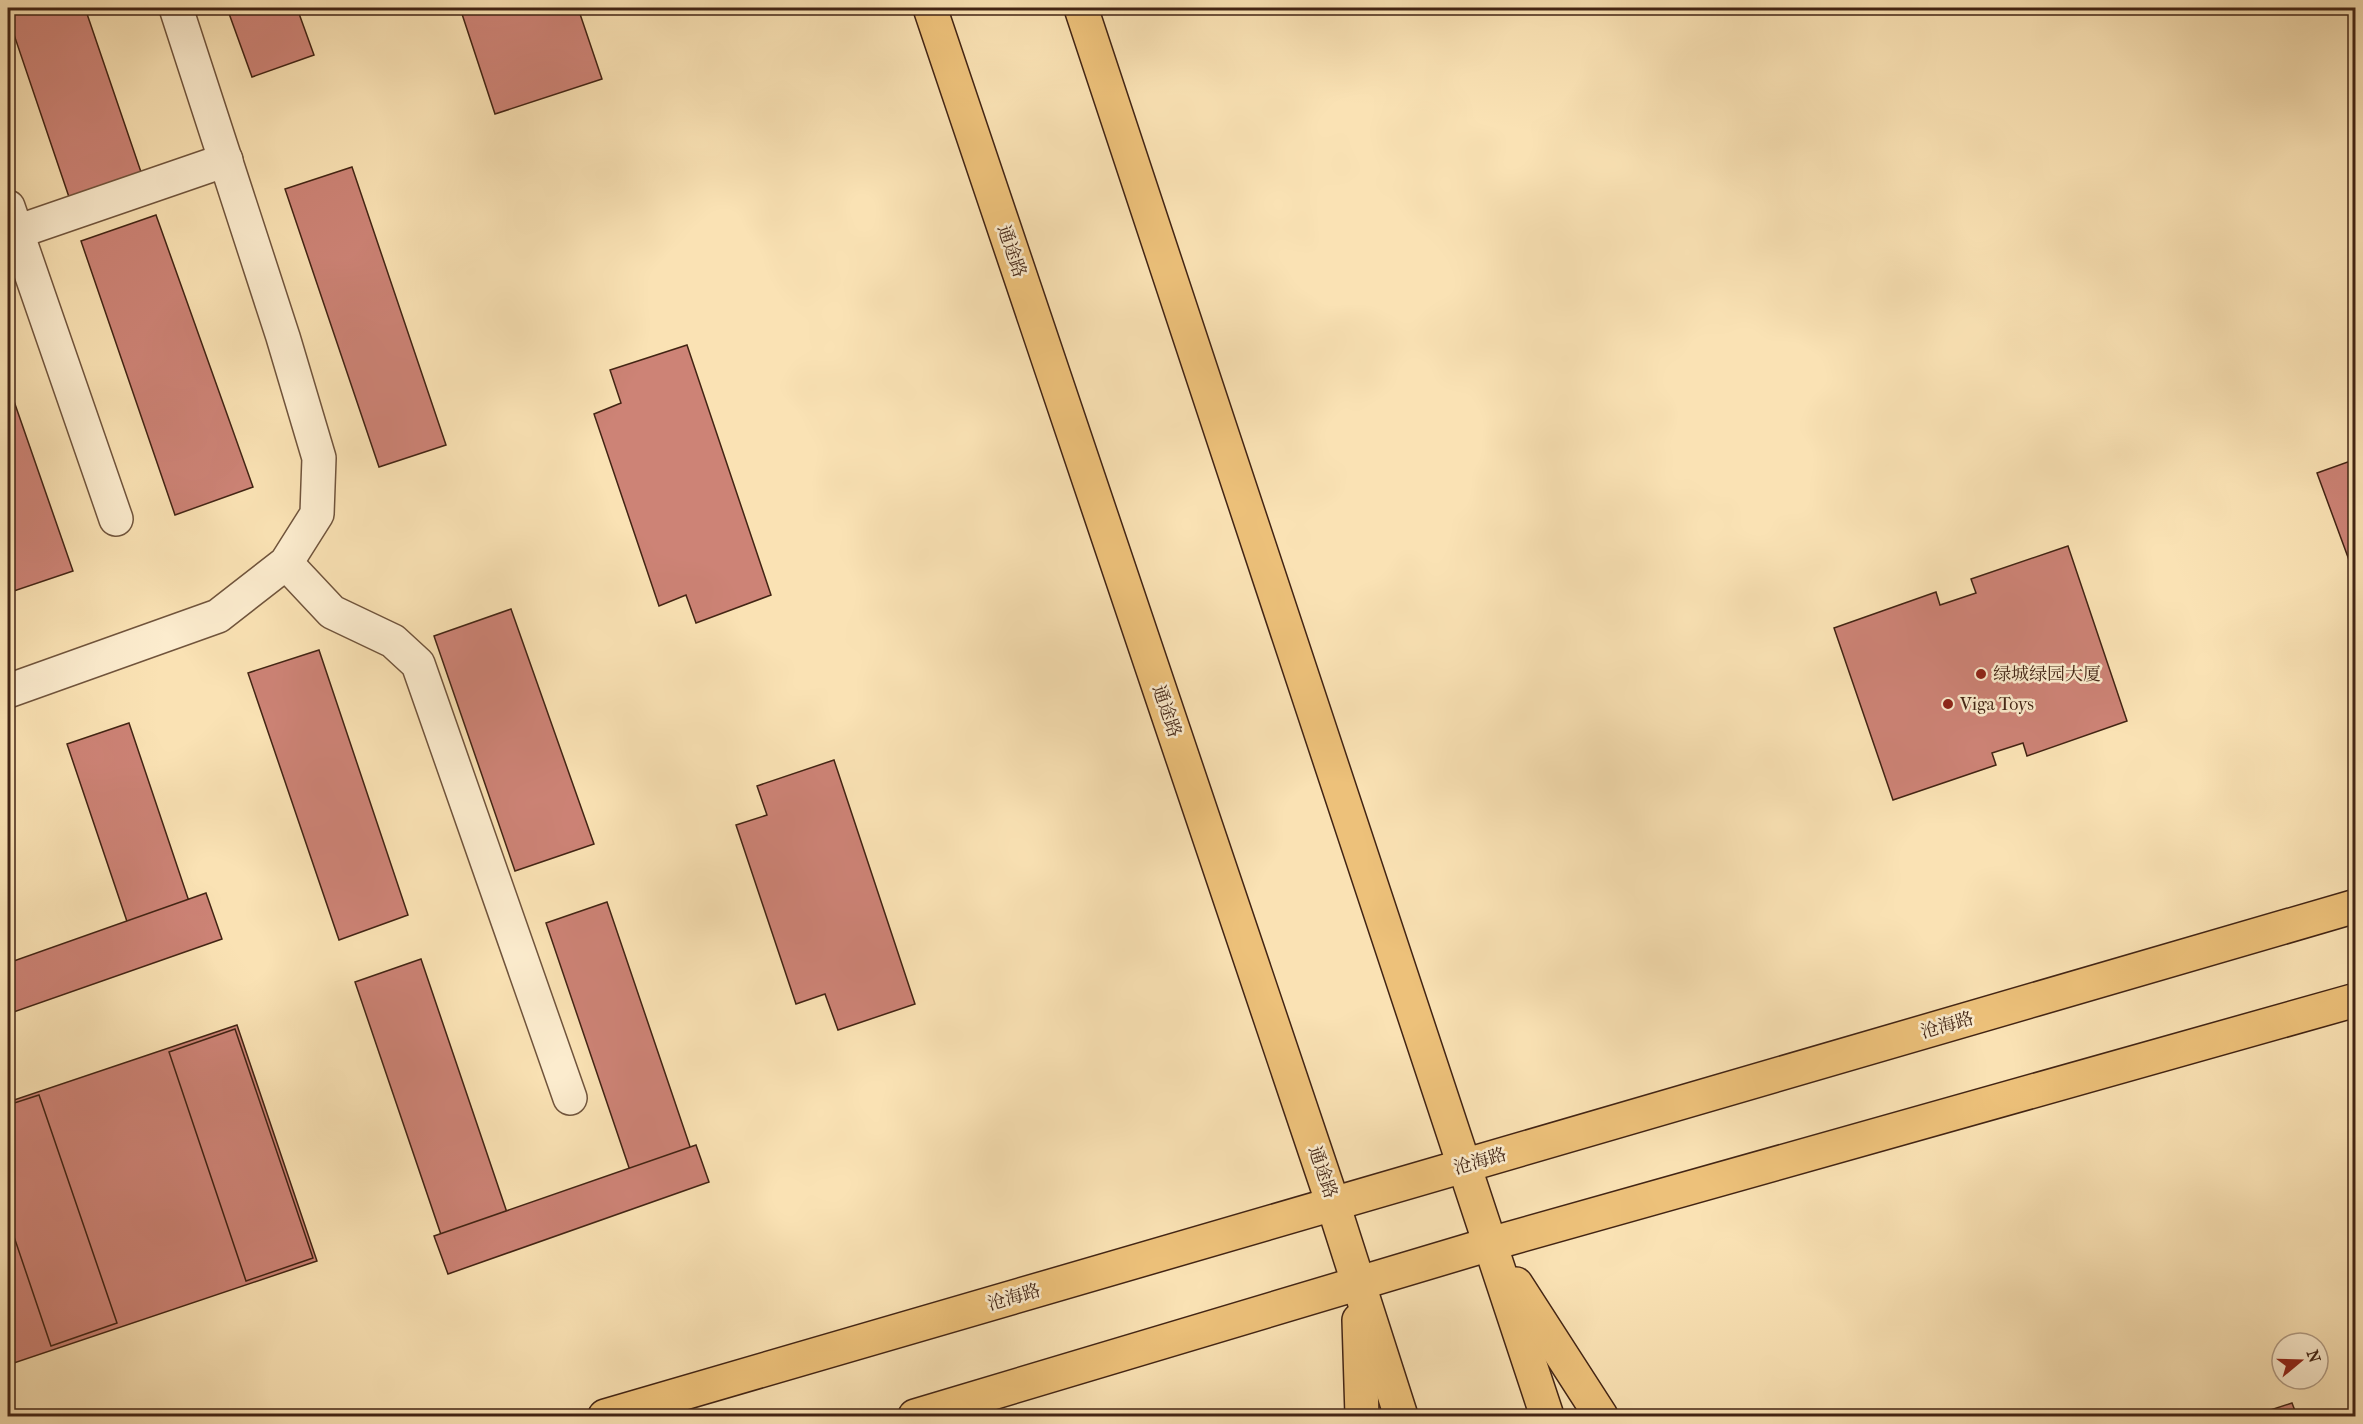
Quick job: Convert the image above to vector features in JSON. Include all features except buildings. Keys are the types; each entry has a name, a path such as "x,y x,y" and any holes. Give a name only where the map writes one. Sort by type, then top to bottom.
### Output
{"main road":[{"name":"通途路","path":"930,8 1333,1204 1401,1416"},
{"path":"1081,8 1547,1416"},
{"name":"沧海路","path":"605,1416 2355,906"},
{"path":"915,1416 1490,1244 2355,1000"},
{"path":"1490,1244 1601,1416"},
{"path":"1358,1285 1362,1416"}],"street":[{"path":"8,691 218,616 286,563 317,514 319,458 283,337 176,8"},
{"path":"116,519 10,225 226,160"},
{"path":"286,563 332,612 393,641 418,664 570,1098"}],"place":[{"name":"绿城绿园大厦","path":"1981,674"},
{"name":"Viga Toys","path":"1948,704"}]}
